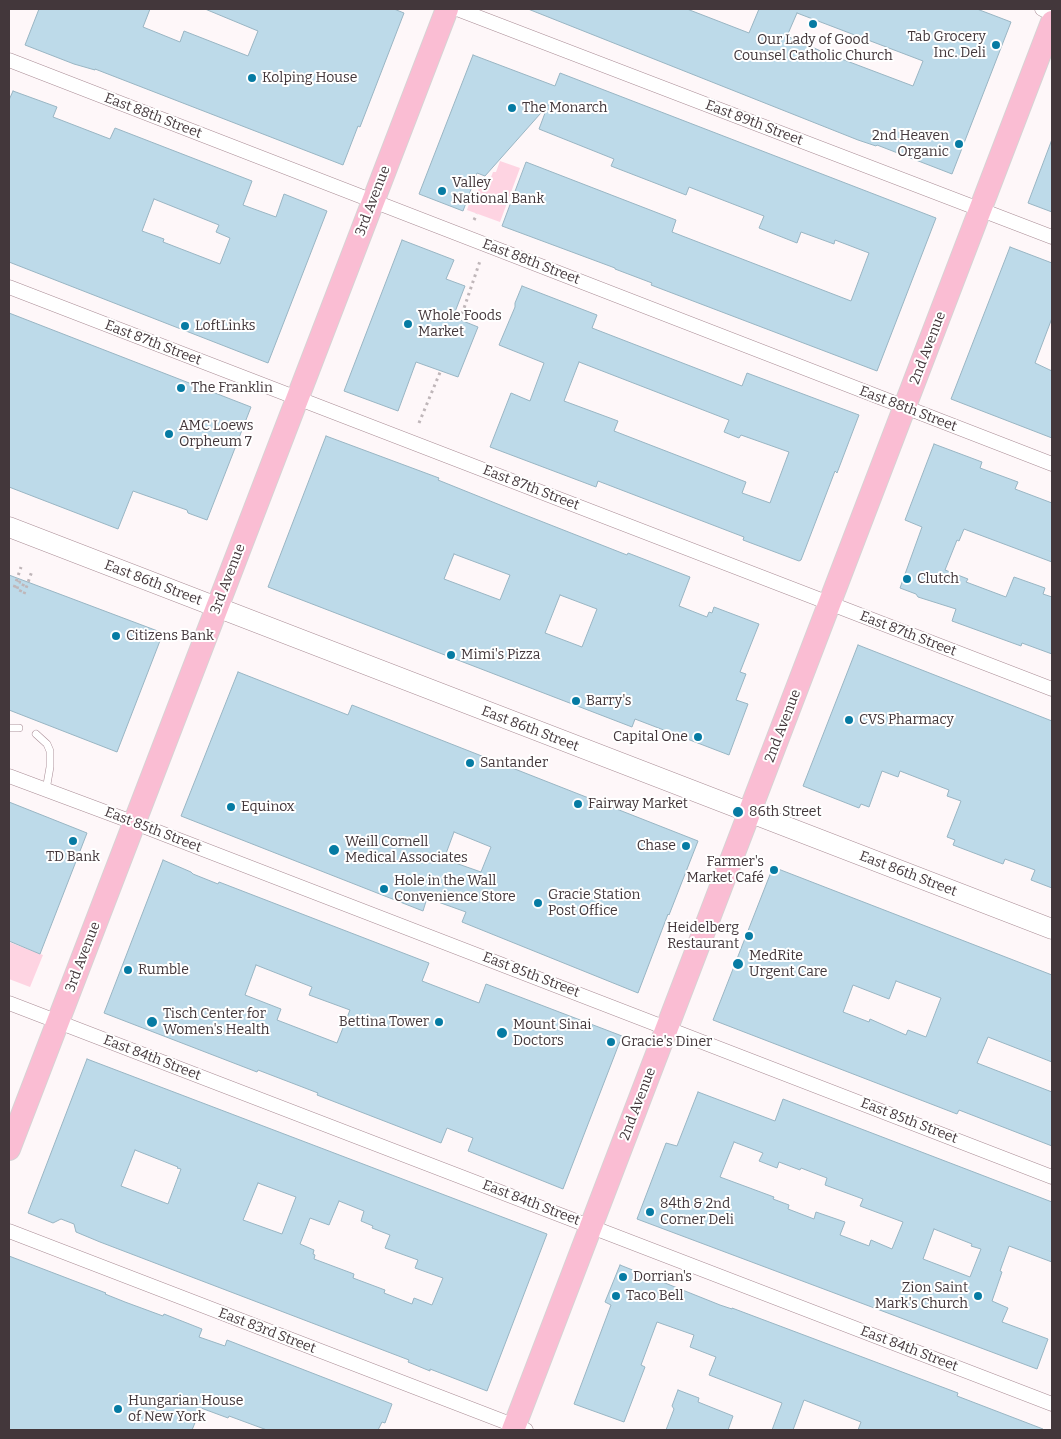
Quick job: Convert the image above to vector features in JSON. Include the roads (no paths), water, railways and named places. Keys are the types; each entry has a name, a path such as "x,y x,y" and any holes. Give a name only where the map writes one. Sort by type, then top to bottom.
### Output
{"main road":[{"name":"3rd Avenue","path":"9,1149 447,9"},
{"name":"2nd Avenue","path":"518,1429 590,1226 1052,22"},
{"name":"East 86th Street","path":"9,527 1052,929"}],"street":[{"name":"East 89th Street","path":"457,9 1052,238"},
{"path":"1042,9 1052,13"},
{"name":"East 88th Street","path":"9,60 1052,464"},
{"name":"East 87th Street","path":"9,287 1052,689"},
{"name":"East 85th Street","path":"9,776 1052,1177"},
{"name":"East 84th Street","path":"9,1003 1052,1404"},
{"name":"East 83rd Street","path":"9,1231 518,1429"}],"lane":[{"path":"9,728 19,728"},
{"path":"36,734 47,744 50,751 50,767 46,790"}],"place":[{"name":"Our Lady of Good Counsel Catholic Church","path":"813,24"},
{"name":"Tab Grocery Inc. Deli","path":"996,45"},
{"name":"Kolping House","path":"252,78"},
{"name":"The Monarch","path":"512,108"},
{"name":"2nd Heaven Organic","path":"959,144"},
{"name":"Valley National Bank","path":"442,191"},
{"name":"Whole Foods Market","path":"408,324"},
{"name":"LoftLinks","path":"185,326"},
{"name":"The Franklin","path":"181,388"},
{"name":"AMC Loews Orpheum 7","path":"169,434"},
{"name":"Clutch","path":"907,579"},
{"name":"Citizens Bank","path":"116,636"},
{"name":"Mimi's Pizza","path":"451,655"},
{"name":"Barry's","path":"576,701"},
{"name":"CVS Pharmacy","path":"849,720"},
{"name":"Capital One","path":"698,737"},
{"name":"Santander","path":"470,763"},
{"name":"Fairway Market","path":"578,804"},
{"name":"Equinox","path":"231,807"},
{"name":"86th Street","path":"738,812"},
{"name":"TD Bank","path":"73,841"},
{"name":"Chase","path":"686,846"},
{"name":"Weill Cornell Medical Associates","path":"334,850"},
{"name":"Farmer's Market Café","path":"774,870"},
{"name":"Hole in the Wall Convenience Store","path":"384,889"},
{"name":"Gracie Station Post Office","path":"538,903"},
{"name":"Heidelberg Restaurant","path":"749,936"},
{"name":"MedRite Urgent Care","path":"738,964"},
{"name":"Rumble","path":"128,970"},
{"name":"Tisch Center for Women's Health","path":"152,1022"},
{"name":"Bettina Tower","path":"439,1022"},
{"name":"Mount Sinai Doctors","path":"502,1033"},
{"name":"Gracie's Diner","path":"611,1042"},
{"name":"84th & 2nd Corner Deli","path":"650,1212"},
{"name":"Dorrian's","path":"623,1277"},
{"name":"Taco Bell","path":"616,1296"},
{"name":"Zion Saint Mark's Church","path":"978,1296"},
{"name":"Hungarian House of New York","path":"118,1409"}]}
